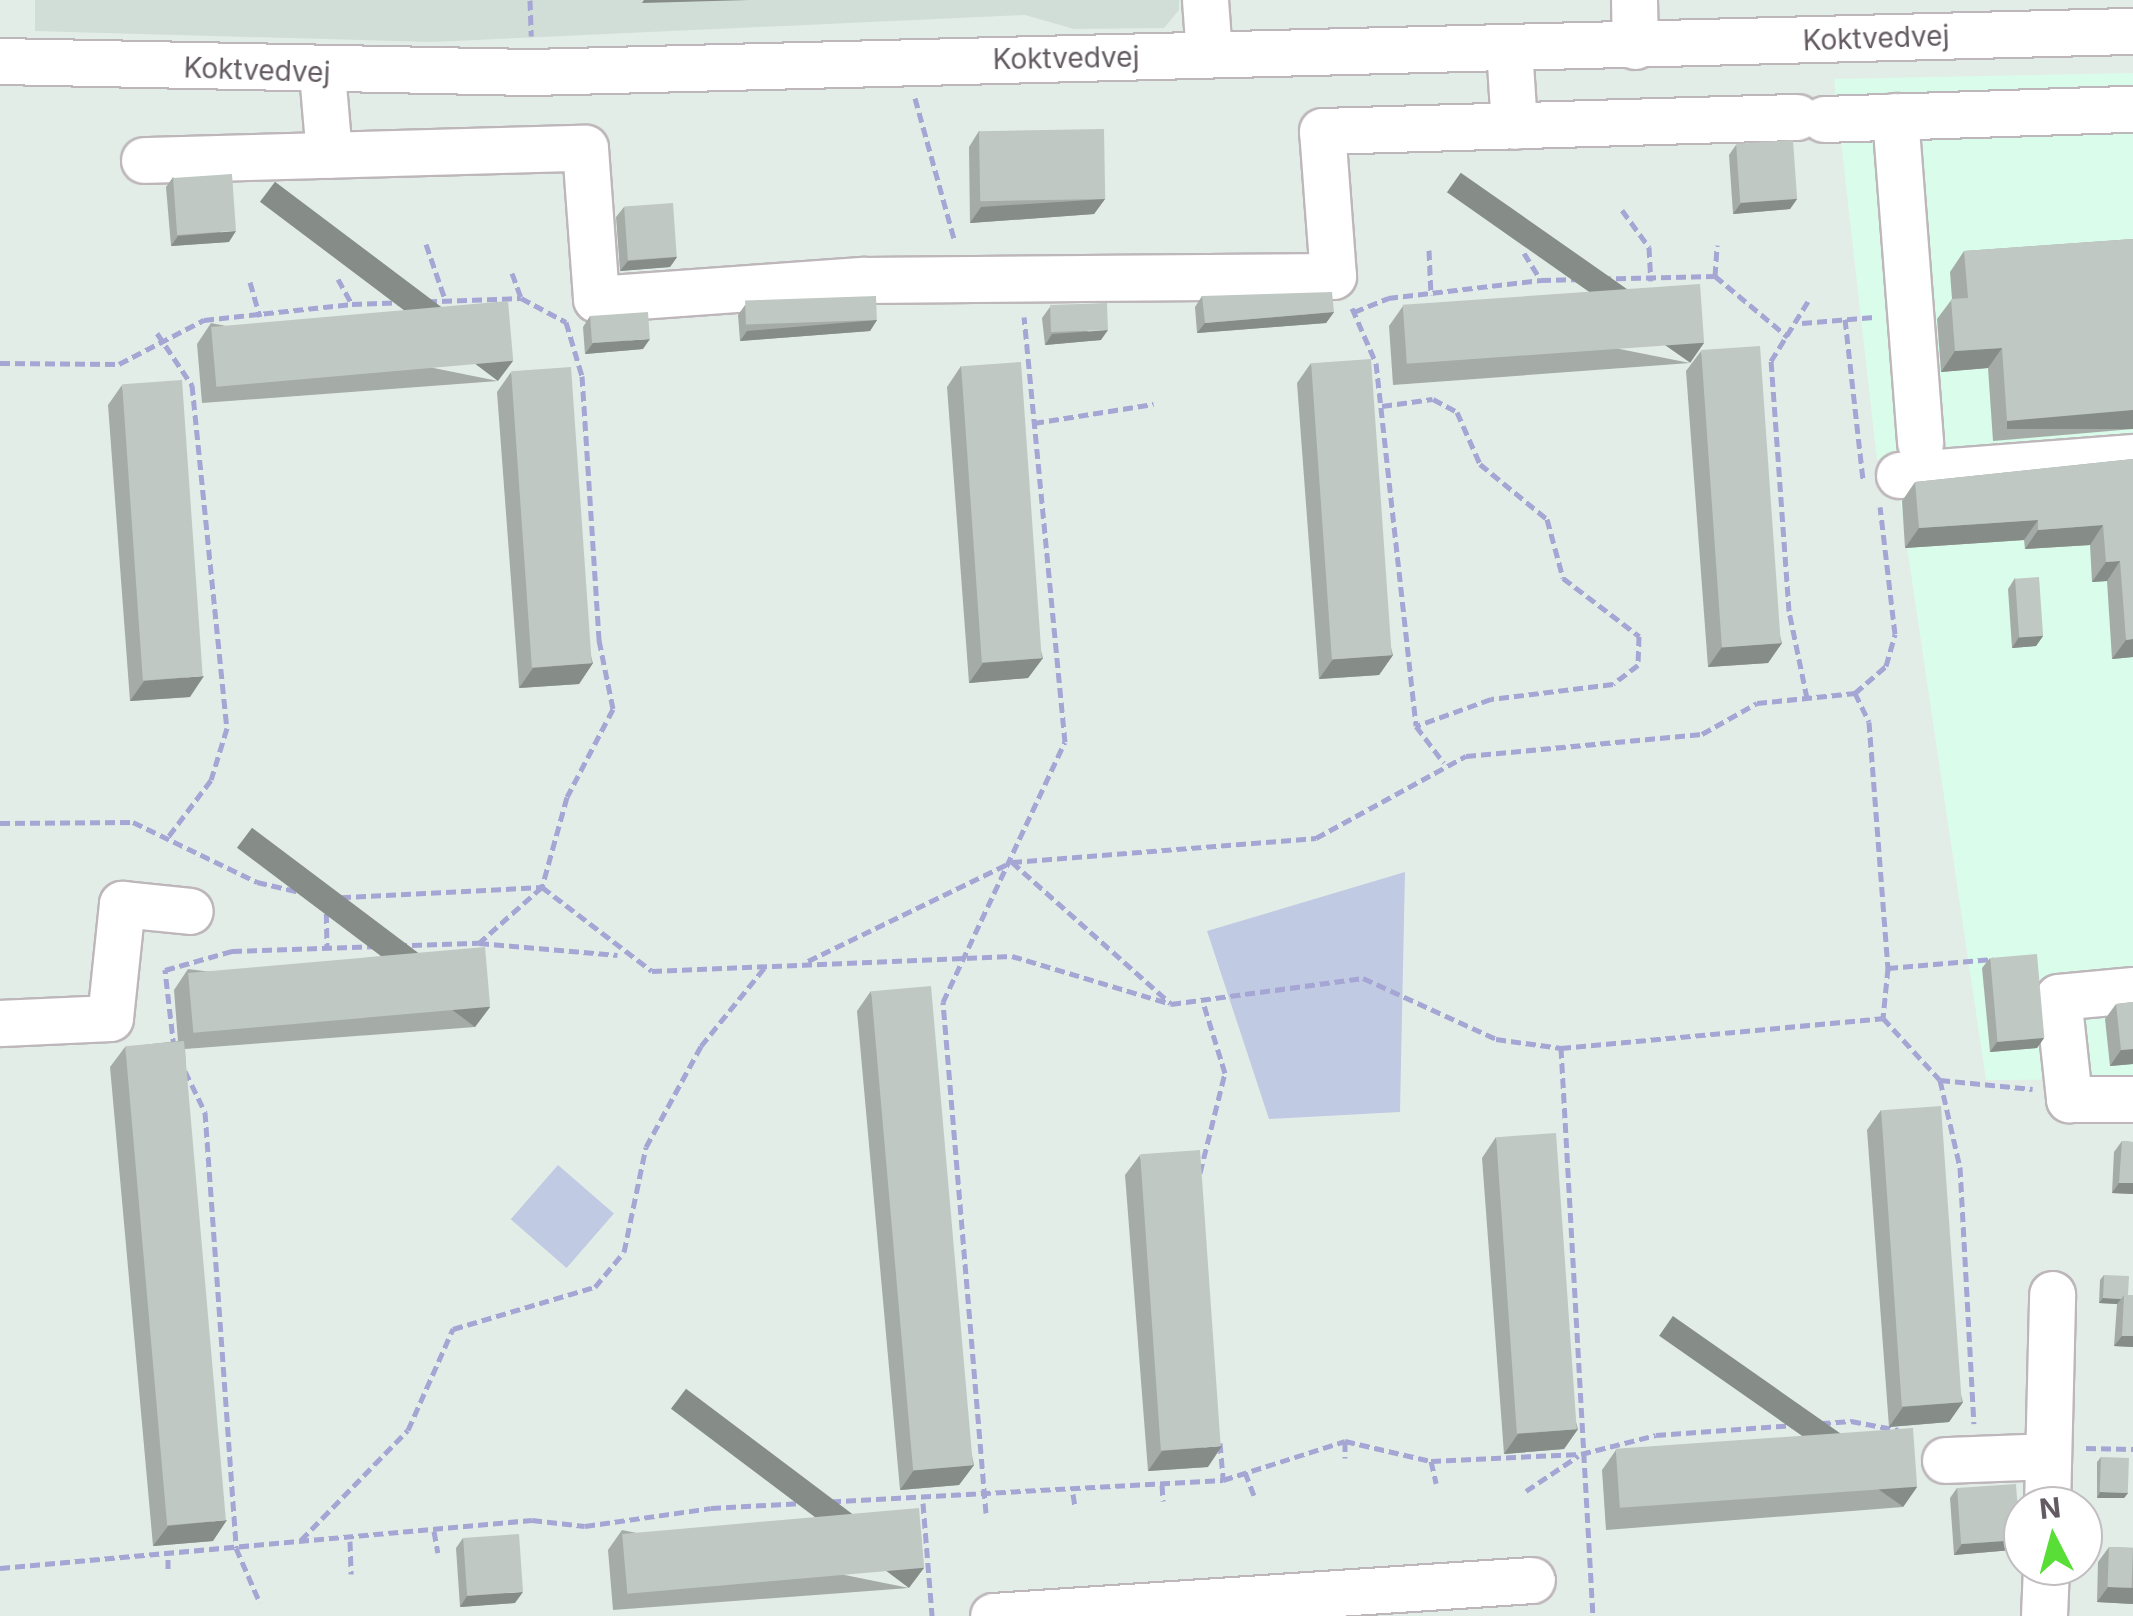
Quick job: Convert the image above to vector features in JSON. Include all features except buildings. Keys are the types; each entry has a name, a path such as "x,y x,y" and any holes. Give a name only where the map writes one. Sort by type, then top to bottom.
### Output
{"street":[{"path":"1205,0 1208,54"},
{"path":"1634,0 1635,46"},
{"name":"Koktvedvej","path":"0,61 322,72 904,62 1635,46 2059,16 2133,31"},
{"path":"1508,48 1514,126"},
{"path":"322,72 329,155"},
{"path":"144,160 585,148 596,299 965,278 1343,294 1322,132 2133,109"},
{"path":"1895,116 1892,473 2133,457"},
{"path":"0,1024 110,1018 122,904 190,911"},
{"path":"2133,990 2058,997 2069,1099 2133,1098"},
{"path":"2047,1486 2052,1294"},
{"path":"1967,1443 2048,1456"},
{"path":"993,1616 1213,1608 1532,1580"},
{"path":"2044,1616 2045,1586"}],"path":[{"path":"904,62 965,278"},
{"path":"1622,210 1649,247 1651,281"},
{"path":"426,244 446,302"},
{"path":"1714,276 1717,245"},
{"path":"1430,250 1431,295"},
{"path":"1524,254 1541,280"},
{"path":"512,273 521,298"},
{"path":"1444,763 1416,726 1382,406 1343,294 1431,295 1541,280 1651,281 1714,276 1788,337"},
{"path":"338,278 352,304"},
{"path":"250,282 260,317"},
{"path":"0,363 119,364 204,320 260,317 352,304 521,298 566,322 582,376 599,640 612,709 567,796 542,888 479,943"},
{"path":"1807,698 1789,611 1771,362 1810,298"},
{"path":"986,1513 980,1499 943,1002 1065,742 1024,318 1007,312"},
{"path":"806,963 1012,862 1316,838 1444,763 1702,734 1757,704 1856,693 1886,666 1895,634 1892,473 1858,474 1845,319"},
{"path":"157,332 167,339 192,385 227,728 210,780 168,837"},
{"path":"1382,406 1433,400 1457,412 1480,464 1547,520 1563,578 1639,636 1638,665 1612,684 1491,699 1416,726"},
{"path":"1034,423 1154,404"},
{"path":"1856,693 1870,722 1888,968 1883,1018 1940,1080 1960,1167 1967,1443"},
{"path":"0,823 97,817 168,837 256,882 326,898 542,888 568,898 620,955 652,971 964,956 1046,963 1171,1004 1362,978 1496,1039 1561,1048 1883,1018"},
{"path":"1012,862 1171,1004"},
{"path":"326,898 327,946"},
{"path":"260,1603 236,1548 205,1112 174,1050 165,970 232,952 327,946 479,943 620,955"},
{"path":"1888,968 2002,958"},
{"path":"299,1542 408,1430 453,1329 595,1287 624,1252 646,1148 701,1046 765,967"},
{"path":"1201,1195 1225,1073 1202,1002"},
{"path":"1561,1048 1581,1454 1594,1616"},
{"path":"1940,1080 1982,1091 2047,1088 2069,1099"},
{"path":"0,1568 168,1559 236,1548 434,1531 1073,1494 1223,1480 1345,1441 1432,1461 1581,1454 1656,1435 1851,1421 1908,1431"},
{"path":"1219,1423 1223,1480"},
{"path":"1345,1441 1345,1458"},
{"path":"2048,1456 2133,1448"},
{"path":"1526,1491 1581,1454"},
{"path":"1432,1461 1436,1483"},
{"path":"1245,1472 1254,1495"},
{"path":"1162,1485 1163,1501"},
{"path":"1073,1494 1075,1507"},
{"path":"923,1502 932,1616"},
{"path":"434,1531 438,1552"},
{"path":"350,1540 351,1574"},
{"path":"168,1559 168,1570"}],"shaded area":[{"path":"35,0 1179,0 1179,10 1164,28 1074,29 1025,15 431,42 35,31"},
{"path":"2133,73 2133,1079 1986,1080 1894,459 1877,460 1834,79"},
{"path":"1405,872 1400,1112 1269,1119 1207,931"},
{"path":"558,1165 614,1214 567,1268 511,1219"}]}
